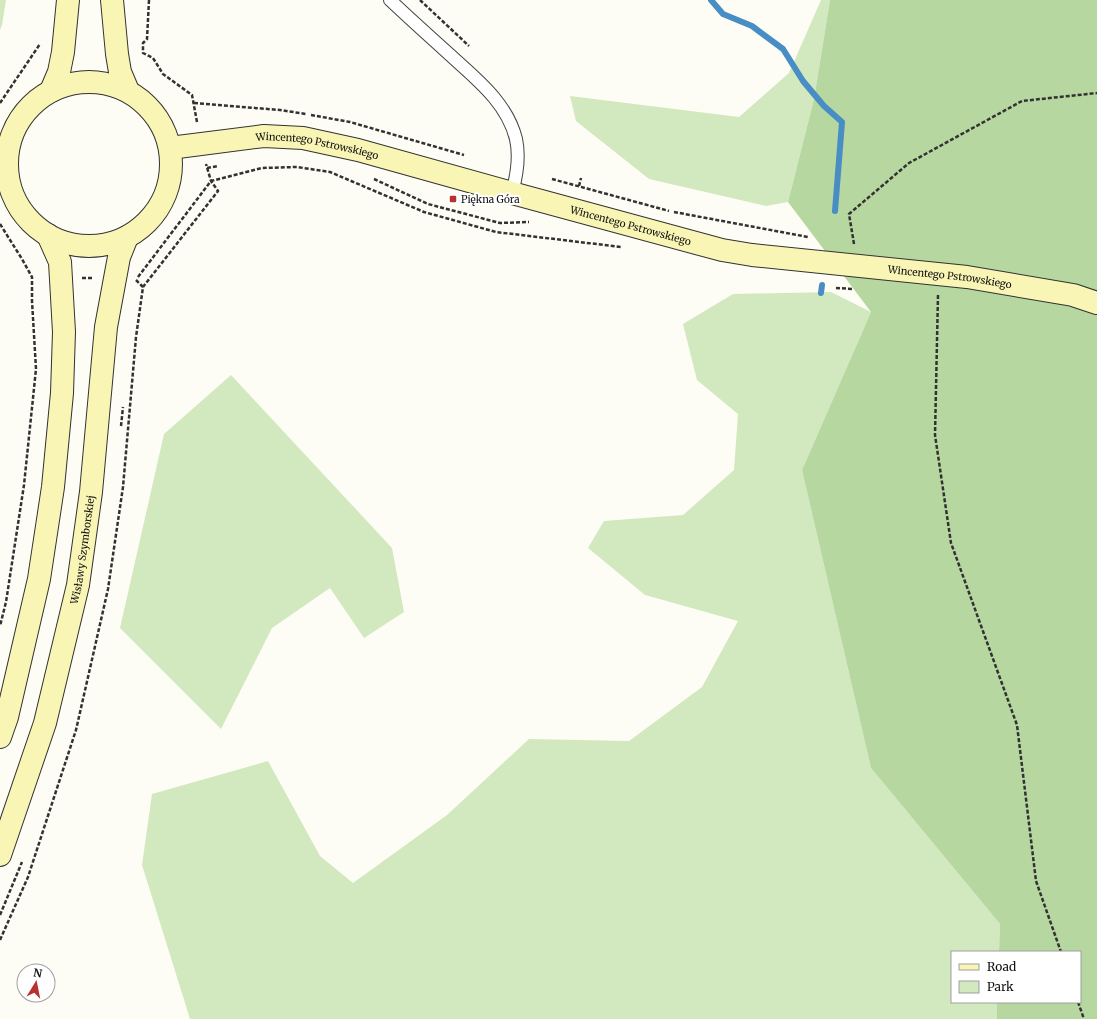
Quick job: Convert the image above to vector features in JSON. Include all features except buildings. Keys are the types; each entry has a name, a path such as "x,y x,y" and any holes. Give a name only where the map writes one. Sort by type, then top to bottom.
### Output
{"main road":[{"path":"51,91 58,72 62,52 68,0"},
{"path":"112,0 120,72 128,91"},
{"path":"97,82 113,85 128,91 143,101 155,115 165,131 170,148 172,163 170,178 163,199 151,218 140,229 127,237 112,243 95,246 79,245 63,242 48,235 25,216 17,204 7,176 6,162 8,147 12,133 19,120 38,98 66,84 97,82"},
{"name":"Wincentego Pstrowskiego","path":"170,148 264,136 303,138 358,150 722,250 752,255 967,277 1073,295 1097,303"},
{"path":"0,738 7,717 39,579 53,487 62,392 64,332 60,262 48,235"},
{"name":"Wisławy Szymborskiej","path":"0,855 45,723 78,585 91,492 106,327 119,257 127,237"}],"lane":[{"path":"390,0 490,92 506,116 516,138 518,162 512,193"}],"path":[{"path":"149,0 147,39 143,43 143,53 153,58 163,74 192,96 198,126"},
{"path":"0,103 37,50"},
{"path":"854,246 849,214 908,163 1022,101 1097,93"},
{"path":"137,281 143,287 218,191 211,180 206,164"},
{"path":"206,168 222,165"},
{"path":"211,180 262,168 297,167 330,172 424,212 496,232 628,248"},
{"path":"371,178 428,204 500,223 530,222"},
{"path":"572,210 581,178"},
{"path":"0,224 32,277 36,369 24,485 6,602 0,626"},
{"path":"939,274 935,435 951,543 1018,725 1036,881 1061,951"},
{"path":"80,278 95,278"},
{"path":"831,287 854,289"},
{"path":"1078,1003 1084,1019"}],"green space":[{"path":"0,0 6,0 0,30"},
{"path":"821,0 830,0 814,99 788,202 766,206 649,179 576,121 570,96 739,117 789,73"},
{"path":"830,0 1097,0 1097,1019 997,1019 997,1003 1081,1003 1081,951 999,951 1000,924 871,768 802,470 871,312 788,202 814,99"},
{"path":"831,292 871,312 802,470 871,768 1000,924 999,951 951,951 951,1003 997,1003 997,1019 190,1019 142,865 152,794 268,761 320,856 353,883 447,815 529,739 629,741 702,687 738,621 645,595 588,548 604,521 683,515 734,470 738,414 697,380 683,324 733,294"},
{"path":"231,375 392,548 404,612 364,638 330,588 272,628 221,729 120,628 164,434"}],"waterway":[{"path":"711,0 723,14 752,26 783,49 803,81 824,106 842,122 835,211"},
{"path":"821,293 822,285"}],"place":[{"name":"Piękna Góra","path":"453,199"}]}
